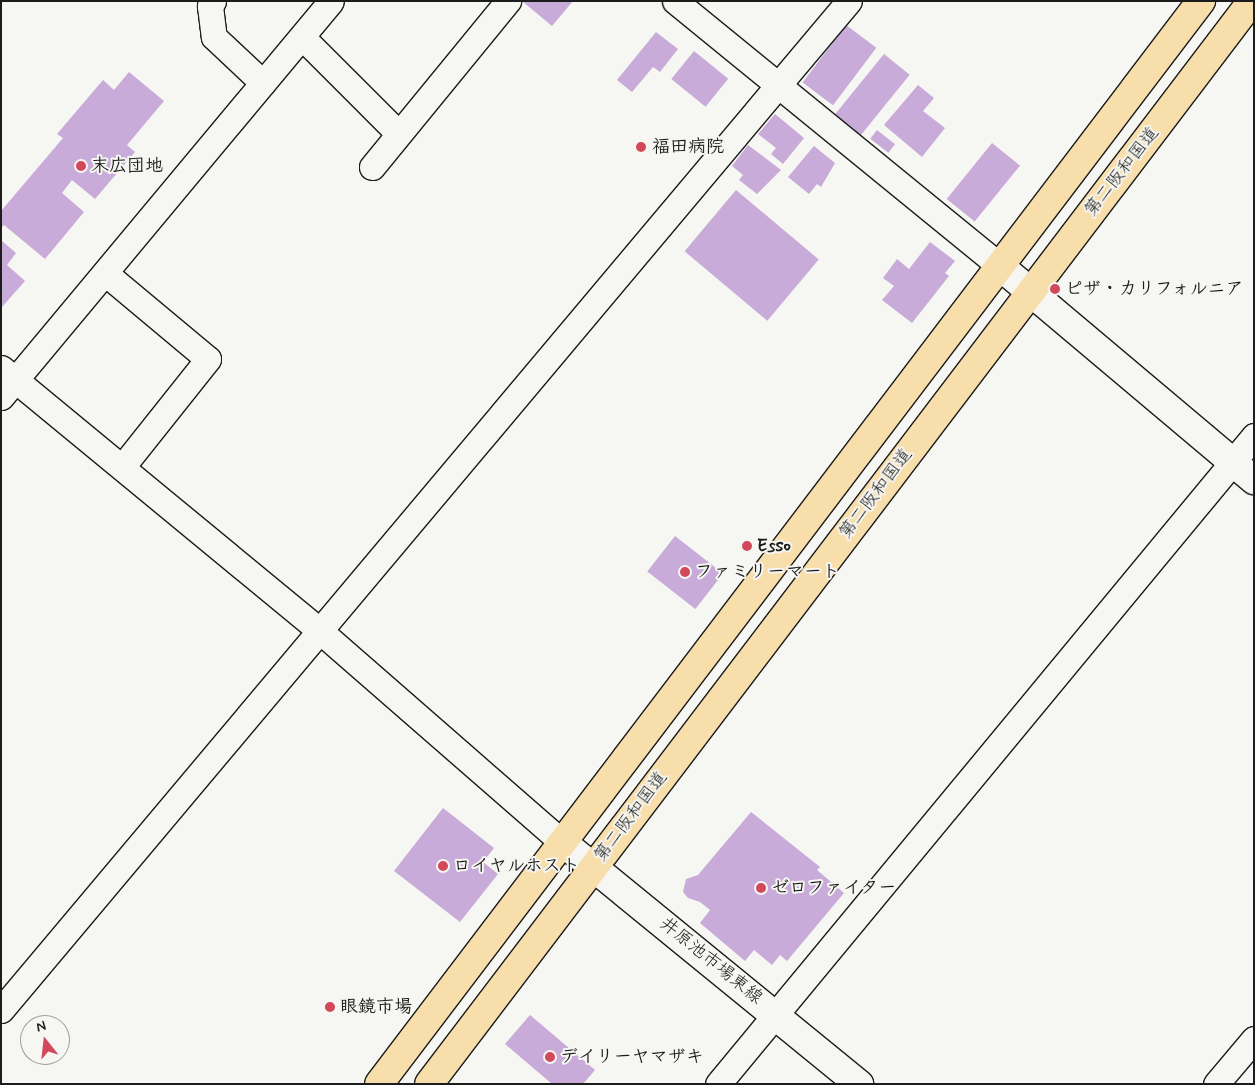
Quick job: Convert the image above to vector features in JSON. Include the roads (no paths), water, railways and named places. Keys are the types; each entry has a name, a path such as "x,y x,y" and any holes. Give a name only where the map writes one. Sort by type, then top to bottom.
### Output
{"highway":[{"path":"380,1084 561,841 1001,267 1201,1"},
{"name":"第二阪和国道","path":"429,1084 1252,1"}],"street":[{"path":"214,1 210,6 214,37 263,83"},
{"path":"331,1 105,273 6,381 122,467 320,632 561,841"},
{"path":"372,167 508,1"},
{"path":"675,1 776,86 1001,267 1254,480"},
{"path":"1,1010 776,86 850,1"},
{"path":"302,37 398,133"},
{"path":"105,273 208,359 122,467"},
{"path":"718,1084 1254,436"},
{"name":"井原池市場東線","path":"561,841 776,1014 859,1084"},
{"path":"1216,1084 1254,1039"}],"place":[{"name":"福田病院","path":"641,147"},
{"name":"末広団地","path":"81,166"},
{"name":"ピザ・カリフォルニア","path":"1055,289"},
{"name":"Esso","path":"747,546"},
{"name":"ファミリーマート","path":"685,572"},
{"name":"ロイヤルホスト","path":"443,866"},
{"name":"ゼロファイター","path":"761,888"},
{"name":"眼鏡市場","path":"330,1007"},
{"name":"デイリーヤマザキ","path":"550,1057"}]}
